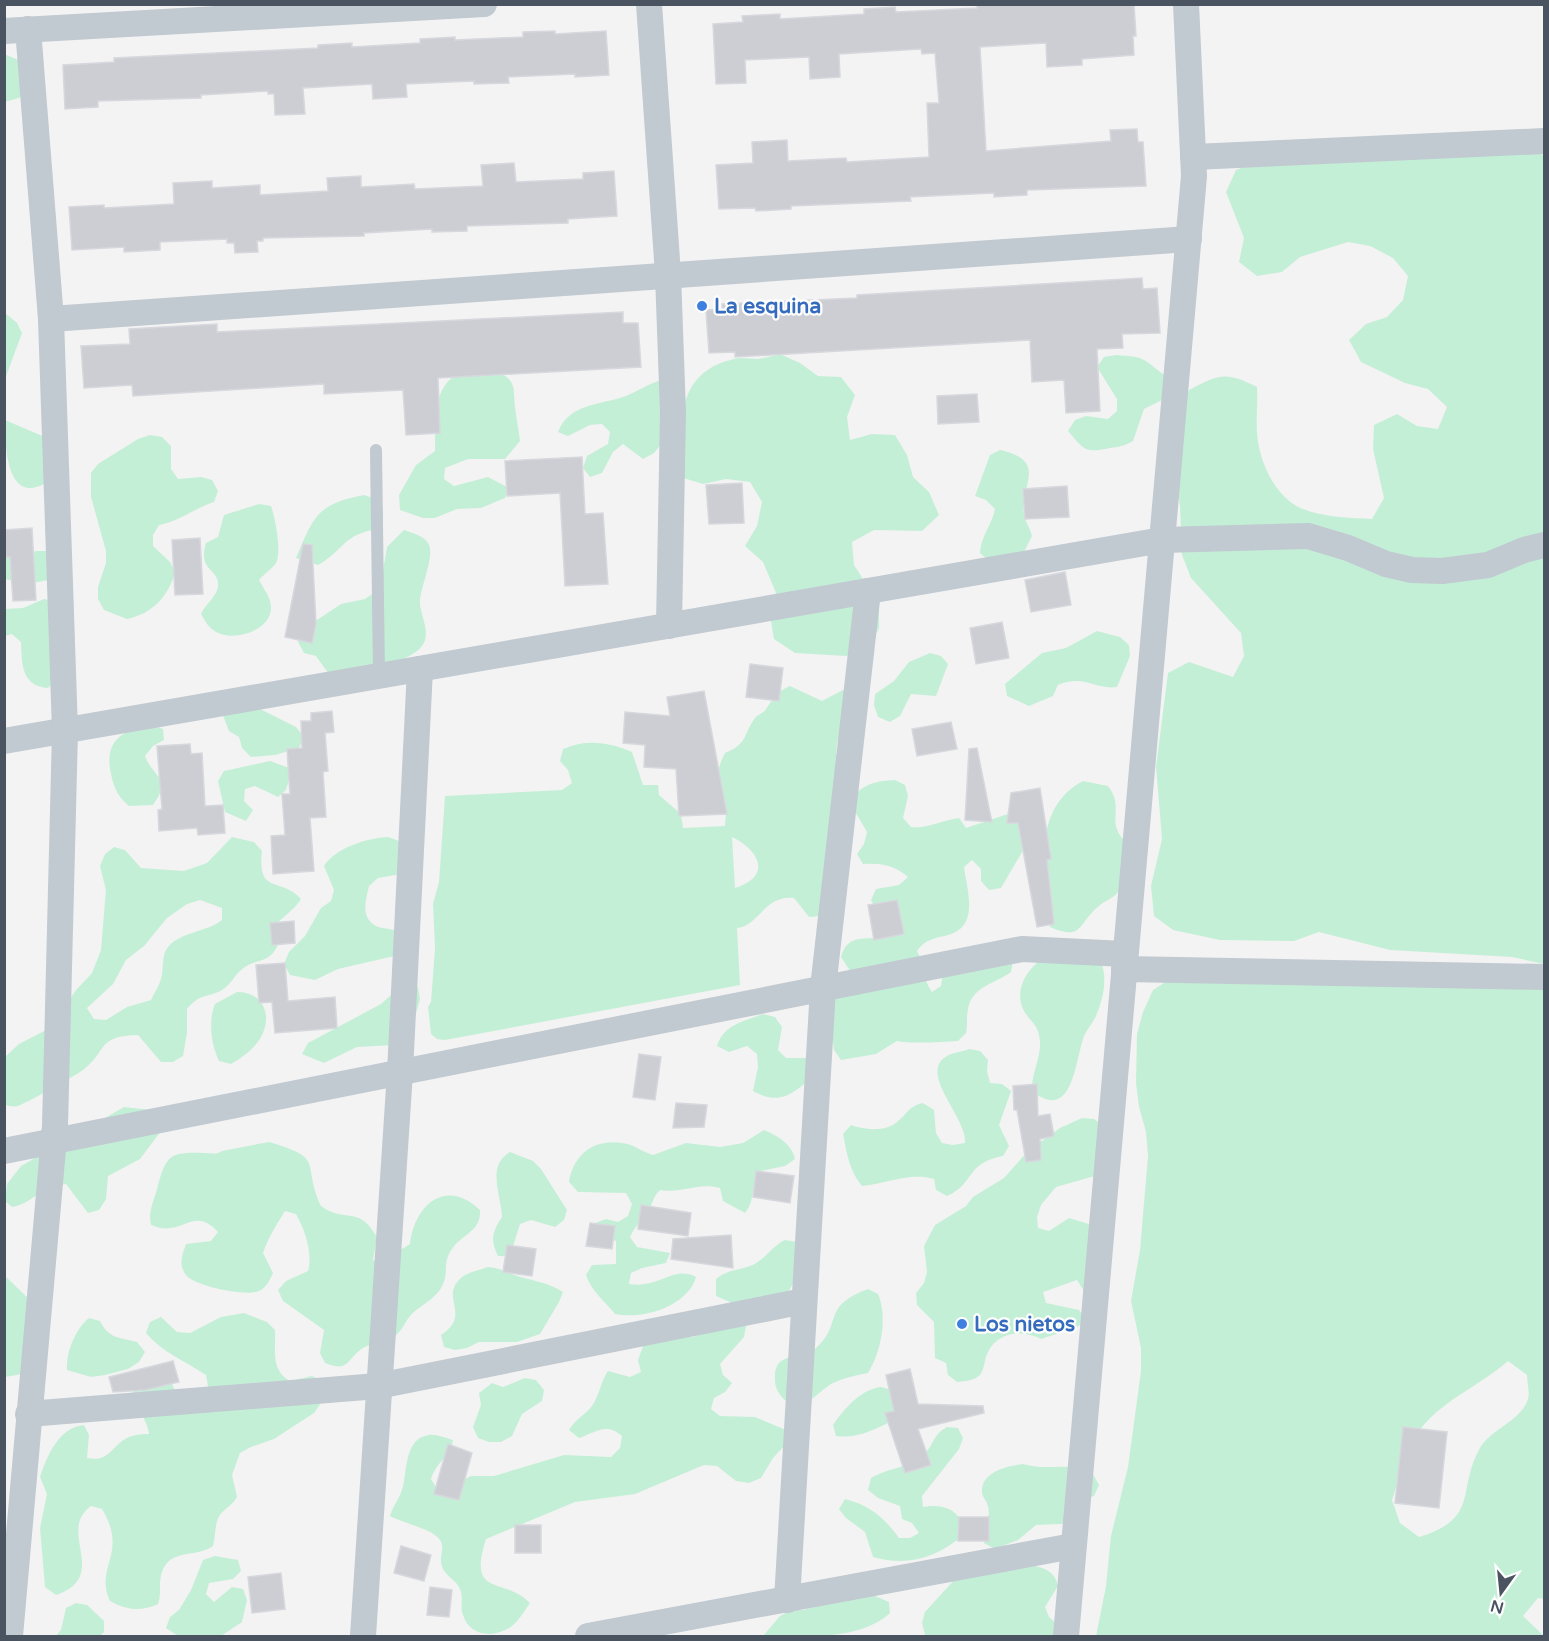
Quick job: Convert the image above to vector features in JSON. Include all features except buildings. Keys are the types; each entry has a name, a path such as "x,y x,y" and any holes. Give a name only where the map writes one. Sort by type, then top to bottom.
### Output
{"street":[{"path":"10,1636 15,1448 28,1414 53,1141 65,731 51,319 16,30 231,11 484,4"},
{"path":"649,4 668,274 673,413 669,626"},
{"path":"1066,1636 1194,176 1186,4"},
{"path":"1193,157 1545,141"},
{"path":"51,319 1189,239"},
{"path":"4,741 1162,540 1308,536 1348,548 1386,564 1412,570 1442,571 1488,565 1524,550 1545,545"},
{"path":"787,1600 823,988 868,591"},
{"path":"363,1636 399,1072 420,669"},
{"path":"4,1151 1022,949 1125,962 1545,977"},
{"path":"28,1414 378,1386 804,1301"},
{"path":"588,1636 1073,1546"}],"lane":[{"path":"376,450 379,676"}],"green space":[{"path":"4,54 28,64 25,96 5,102"},
{"path":"1535,150 1544,156 1544,964 1512,957 1390,950 1319,932 1294,941 1220,940 1173,930 1154,916 1151,886 1162,839 1156,767 1168,673 1189,662 1233,677 1244,656 1241,633 1191,578 1182,555 1180,506 1176,482 1181,413 1189,390 1223,376 1238,378 1257,387 1258,444 1265,466 1277,488 1293,504 1303,509 1355,518 1372,519 1384,498 1373,449 1374,425 1397,414 1417,426 1438,429 1447,407 1428,389 1405,383 1361,362 1349,340 1366,324 1387,317 1403,300 1408,276 1393,258 1370,246 1348,242 1300,257 1282,272 1257,276 1239,262 1244,238 1226,192 1236,170 1279,154"},
{"path":"5,313 17,323 22,333 5,379"},
{"path":"780,354 800,363 818,376 841,377 855,395 847,417 850,440 872,434 895,435 907,455 913,477 929,492 939,515 922,531 874,530 852,542 854,565 879,604 879,628 869,649 846,656 795,653 774,639 770,615 776,593 763,562 745,546 757,526 762,502 750,482 726,479 703,484 680,477 684,405 690,390 700,376 714,366 734,359 757,359"},
{"path":"1116,355 1144,360 1167,377 1166,398 1144,409 1133,441 1116,447 1086,449 1068,431 1075,420 1086,416 1108,419 1117,411 1117,399 1097,367 1104,357"},
{"path":"494,370 507,377 514,389 520,441 505,459 468,459 445,468 444,479 454,486 488,477 509,488 505,498 481,508 457,509 435,518 423,518 400,510 399,495 416,465 435,451 437,407 444,387 460,373"},
{"path":"661,380 662,443 654,453 643,459 623,444 613,452 602,473 590,477 583,468 587,456 608,444 610,432 602,424 590,425 568,436 558,432 563,422 570,415 587,406 626,396"},
{"path":"5,420 47,438 49,481 35,487 24,487 16,481 8,458"},
{"path":"150,435 162,437 171,446 171,469 178,479 201,477 212,480 218,491 214,502 174,521 159,525 153,535 153,546 170,562 175,572 172,581 158,603 144,613 127,619 104,610 98,599 98,587 106,563 106,551 91,497 91,473 98,464 138,439"},
{"path":"1000,450 1015,455 1024,461 1028,468 1024,514 1032,536 1022,556 989,561 980,553 982,541 995,509 986,500 975,496 990,455"},
{"path":"364,495 375,500 382,508 383,517 379,529 367,531 351,539 318,565 296,558 319,514 336,503"},
{"path":"259,504 271,506 277,534 278,558 259,580 269,598 271,611 268,619 254,631 234,636 224,635 211,628 201,614 218,586 216,576 206,565 204,559 206,543 218,537 224,515"},
{"path":"404,530 423,538 430,548 420,602 426,630 425,641 415,653 393,663 331,677 316,656 304,653 298,642 302,631 341,604 365,599 375,592 381,582 387,547"},
{"path":"48,551 49,580 26,584 5,579 4,557"},
{"path":"44,599 55,601 56,679 48,688 33,683 28,678 23,666 21,642 12,634 5,636 5,609 23,608"},
{"path":"1097,631 1120,637 1129,645 1130,656 1117,687 1076,681 1068,682 1058,685 1053,696 1029,706 1007,696 1005,684 1042,653 1066,648"},
{"path":"930,653 941,656 948,664 936,696 911,694 900,716 890,722 878,717 874,705 875,694 894,681 909,662"},
{"path":"790,686 822,701 843,690 853,689 837,743 836,754 843,764 821,916 809,917 794,898 784,898 769,905 745,926 737,928 740,985 445,1040 437,1039 431,1034 428,1007 431,1002 435,948 433,904 439,882 445,796 562,790 572,783 568,770 560,761 563,749 580,744 598,743 632,752 643,785 658,785 659,795 681,814 683,828 725,826 725,802 718,777 725,753 738,746 755,718 781,691","holes":["732,837 741,842 755,856 758,870 747,883 735,888"]},
{"path":"254,706 296,727 304,737 299,748 275,755 251,757 242,748 239,737 229,731 222,713"},
{"path":"152,725 163,729 164,740 153,746 145,756 160,778 161,789 153,805 129,806 119,796 114,784 109,763 110,753 117,739 124,734"},
{"path":"270,761 292,769 286,790 278,797 255,786 245,789 244,801 253,810 246,821 225,812 218,781 224,771"},
{"path":"895,780 905,785 908,796 903,818 911,827 923,827 959,818 966,828 1011,813 1022,813 1025,847 1001,888 989,890 981,881 981,869 972,860 964,867 969,907 964,924 958,931 928,941 917,951 932,992 941,986 943,973 1013,961 1011,972 985,986 974,995 968,1009 966,1033 958,1041 918,1043 897,1041 876,1054 841,1060 834,1050 828,1001 854,977 841,957 847,945 855,940 879,938 877,911 871,900 876,889 899,885 908,877 887,866 863,864 857,854 864,844 867,832 854,810 853,797 872,784"},
{"path":"1083,781 1108,786 1113,794 1116,827 1124,840 1123,873 1118,892 1092,912 1079,928 1069,932 1050,927 1048,920 1049,872 1046,861 1046,835 1057,804 1073,787"},
{"path":"232,837 254,842 262,851 261,865 267,880 293,892 301,899 274,928 271,934 280,940 272,954 247,966 225,988 191,1004 187,1009 187,1033 183,1056 173,1062 161,1062 138,1035 115,1038 104,1046 83,1070 23,1104 5,1105 5,1057 19,1044 50,1028 76,990 92,973 101,950 106,890 100,866 105,854 114,847 125,850 141,868 184,871 207,863","holes":["200,900 222,908 222,920 179,938 168,947 164,954 161,979 151,1000 127,1007 106,1020 94,1019 87,1008 113,984 126,960 144,946 167,918 187,904"]},
{"path":"388,837 399,841 401,874 378,878 369,886 365,908 368,918 376,926 400,932 399,955 338,969 315,980 290,975 284,964 289,952 305,936 321,908 331,901 334,890 324,866 336,854 352,845"},
{"path":"1044,958 1101,962 1104,975 1101,1003 1095,1019 1084,1036 1070,1085 1056,1100 1046,1099 1032,1091 1040,1041 1037,1030 1023,1009 1020,994 1021,986 1028,973"},
{"path":"1175,976 1544,979 1544,1599 1538,1598 1523,1616 1544,1636 1096,1636 1106,1586 1111,1536 1128,1467 1141,1371 1141,1348 1131,1301 1140,1250 1148,1156 1146,1132 1139,1107 1136,1083 1137,1034 1143,1012 1153,990","holes":["1508,1361 1527,1375 1529,1397 1519,1413 1491,1435 1480,1448 1473,1463 1459,1512 1451,1521 1419,1537 1400,1523 1392,1500 1409,1449 1426,1423 1448,1403"]},
{"path":"408,980 418,987 420,999 411,1032 395,1045 357,1047 324,1063 302,1054 308,1043 381,1004"},
{"path":"237,992 247,993 261,1002 266,1017 265,1026 257,1043 231,1064 219,1061 216,1055 211,1033 212,1018 215,1004"},
{"path":"763,1014 775,1017 782,1027 778,1050 786,1058 809,1058 816,1075 794,1092 780,1097 763,1096 753,1091 758,1067 757,1054 747,1046 729,1052 717,1046 729,1028"},
{"path":"969,1049 980,1051 988,1060 987,1071 990,1083 1002,1084 1011,1091 999,1125 1009,1146 1003,1156 982,1164 962,1186 947,1196 936,1190 934,1179 925,1177 862,1186 851,1168 843,1134 851,1125 881,1129 897,1122 912,1108 923,1103 934,1110 936,1133 942,1143 953,1145 965,1143 964,1133 940,1084 938,1073 939,1064 947,1056"},
{"path":"124,1107 160,1111 161,1131 140,1159 108,1176 106,1199 99,1210 88,1213 66,1184 48,1188 20,1205 12,1207 5,1201 7,1184 21,1166"},
{"path":"1082,1118 1094,1119 1103,1125 1102,1174 1056,1187 1041,1205 1037,1217 1038,1228 1049,1231 1069,1218 1092,1225 1084,1291 1077,1280 1043,1292 1046,1303 1079,1310 1086,1320 1077,1327 1041,1339 1026,1334 1005,1336 998,1340 988,1352 983,1370 978,1377 957,1382 948,1375 946,1363 935,1358 934,1322 917,1305 916,1293 924,1283 927,1272 924,1246 935,1225 1004,1178 1028,1151 1060,1128"},
{"path":"764,1130 784,1141 791,1149 795,1159 785,1166 761,1171 755,1182 751,1203 745,1213 723,1201 720,1188 704,1186 676,1191 660,1190 630,1237 637,1247 670,1253 666,1263 631,1273 629,1284 640,1285 680,1274 696,1277 684,1296 663,1309 638,1315 615,1314 595,1291 586,1275 592,1265 616,1264 616,1241 591,1234 595,1223 606,1219 618,1222 628,1216 632,1204 626,1193 578,1192 569,1182 576,1161 590,1148 609,1142 631,1145 653,1155 686,1143 720,1147 743,1143"},
{"path":"269,1142 299,1153 306,1158 321,1206 338,1214 358,1217 370,1227 377,1237 373,1260 379,1263 410,1244 418,1218 425,1207 434,1200 444,1196 455,1196 467,1200 480,1210 478,1223 449,1254 445,1279 437,1294 410,1316 393,1338 363,1348 344,1366 325,1363 320,1353 324,1330 283,1301 278,1290 286,1281 308,1271 310,1257 307,1242 296,1214 285,1211 267,1242 263,1253 273,1273 269,1281 259,1291 243,1293 199,1283 186,1275 182,1267 186,1244 211,1241 218,1232 209,1224 194,1221 171,1228 151,1225 150,1216 163,1169 171,1158 183,1153 216,1153"},
{"path":"510,1152 533,1161 541,1169 567,1210 564,1220 555,1227 531,1220 520,1224 510,1256 498,1256 493,1241 494,1232 502,1217 497,1173 498,1165"},
{"path":"785,1240 797,1242 794,1281 789,1291 739,1306 716,1296 716,1279 721,1275 754,1264"},
{"path":"488,1267 558,1289 563,1292 559,1302 540,1334 517,1342 479,1342 467,1348 455,1350 444,1347 441,1335 450,1328 454,1321 454,1288 464,1276"},
{"path":"4,1275 31,1301 22,1374 5,1377"},
{"path":"868,1289 878,1294 883,1324 880,1345 868,1373 833,1383 805,1403 793,1404 787,1401 780,1395 776,1385 776,1368 780,1362 811,1352 816,1348 829,1331 834,1316 844,1302"},
{"path":"244,1313 267,1322 275,1330 275,1358 279,1371 284,1376 290,1381 312,1376 323,1381 321,1403 314,1413 274,1439 240,1453 232,1475 237,1497 218,1519 213,1546 207,1550 177,1556 166,1564 161,1576 158,1604 134,1609 110,1601 106,1589 106,1578 112,1537 102,1509 91,1506 82,1516 78,1528 82,1565 80,1577 72,1587 56,1595 45,1587 40,1528 47,1494 40,1477 55,1444 68,1431 84,1425 89,1435 87,1458 94,1459 104,1457 127,1438 149,1434 133,1390 162,1377 172,1384 177,1395 210,1398 206,1375 153,1340 146,1333 150,1322 161,1317 177,1332 190,1333 221,1317"},
{"path":"89,1318 100,1321 107,1331 115,1336 137,1342 145,1352 139,1362 128,1369 91,1377 67,1370 72,1342"},
{"path":"736,1319 746,1326 744,1337 720,1364 723,1375 732,1383 725,1392 714,1398 711,1409 720,1416 755,1417 786,1430 789,1441 773,1458 761,1478 749,1483 736,1481 717,1466 704,1465 635,1494 575,1502 486,1539 481,1558 481,1571 485,1578 491,1583 520,1595 530,1603 516,1622 505,1630 486,1634 474,1630 462,1612 462,1595 457,1584 442,1567 440,1540 425,1529 390,1516 402,1490 409,1455 415,1442 429,1435 453,1440 449,1451 431,1479 437,1489 448,1487 471,1476 494,1476 564,1455 611,1457 620,1448 622,1436 616,1432 606,1429 579,1438 569,1430 592,1406 608,1371 630,1377 641,1372 638,1360 646,1338 693,1337"},
{"path":"525,1378 536,1380 544,1390 542,1401 522,1414 512,1436 501,1442 489,1442 478,1438 473,1427 481,1405 479,1393 492,1383 503,1387"},
{"path":"881,1387 903,1393 894,1420 859,1435 836,1436 833,1425 848,1406 860,1396"},
{"path":"947,1427 958,1428 963,1438 959,1449 922,1496 923,1507 939,1506 951,1510 960,1520 964,1534 944,1549 921,1558 898,1561 873,1557 865,1532 846,1518 839,1509 845,1499 876,1513 899,1538 910,1538 919,1533 912,1523 902,1519 900,1506 878,1498 868,1490 871,1478 917,1459 927,1452 938,1433"},
{"path":"1023,1464 1083,1470 1093,1474 1099,1485 1094,1496 1083,1500 1072,1520 1061,1524 1036,1525 1018,1540 995,1549 984,1543 989,1510 982,1493 983,1486 985,1480 996,1471"},
{"path":"215,1556 238,1560 241,1571 233,1579 209,1583 206,1594 214,1602 232,1587 243,1589 247,1600 242,1622 221,1636 178,1636 166,1628 170,1617 179,1610 191,1590 203,1560"},
{"path":"1035,1566 1047,1570 1055,1578 1058,1586 1045,1607 1049,1617 1070,1636 925,1635 922,1623 925,1612 955,1579"},
{"path":"868,1593 889,1602 890,1613 878,1622 847,1633 831,1635 763,1636 780,1616 791,1610 803,1610"},
{"path":"76,1603 87,1605 104,1621 104,1632 100,1636 56,1636 61,1630 66,1608"}],"place":[{"name":"La esquina","path":"702,306"},
{"name":"Los nietos","path":"962,1324"}]}
